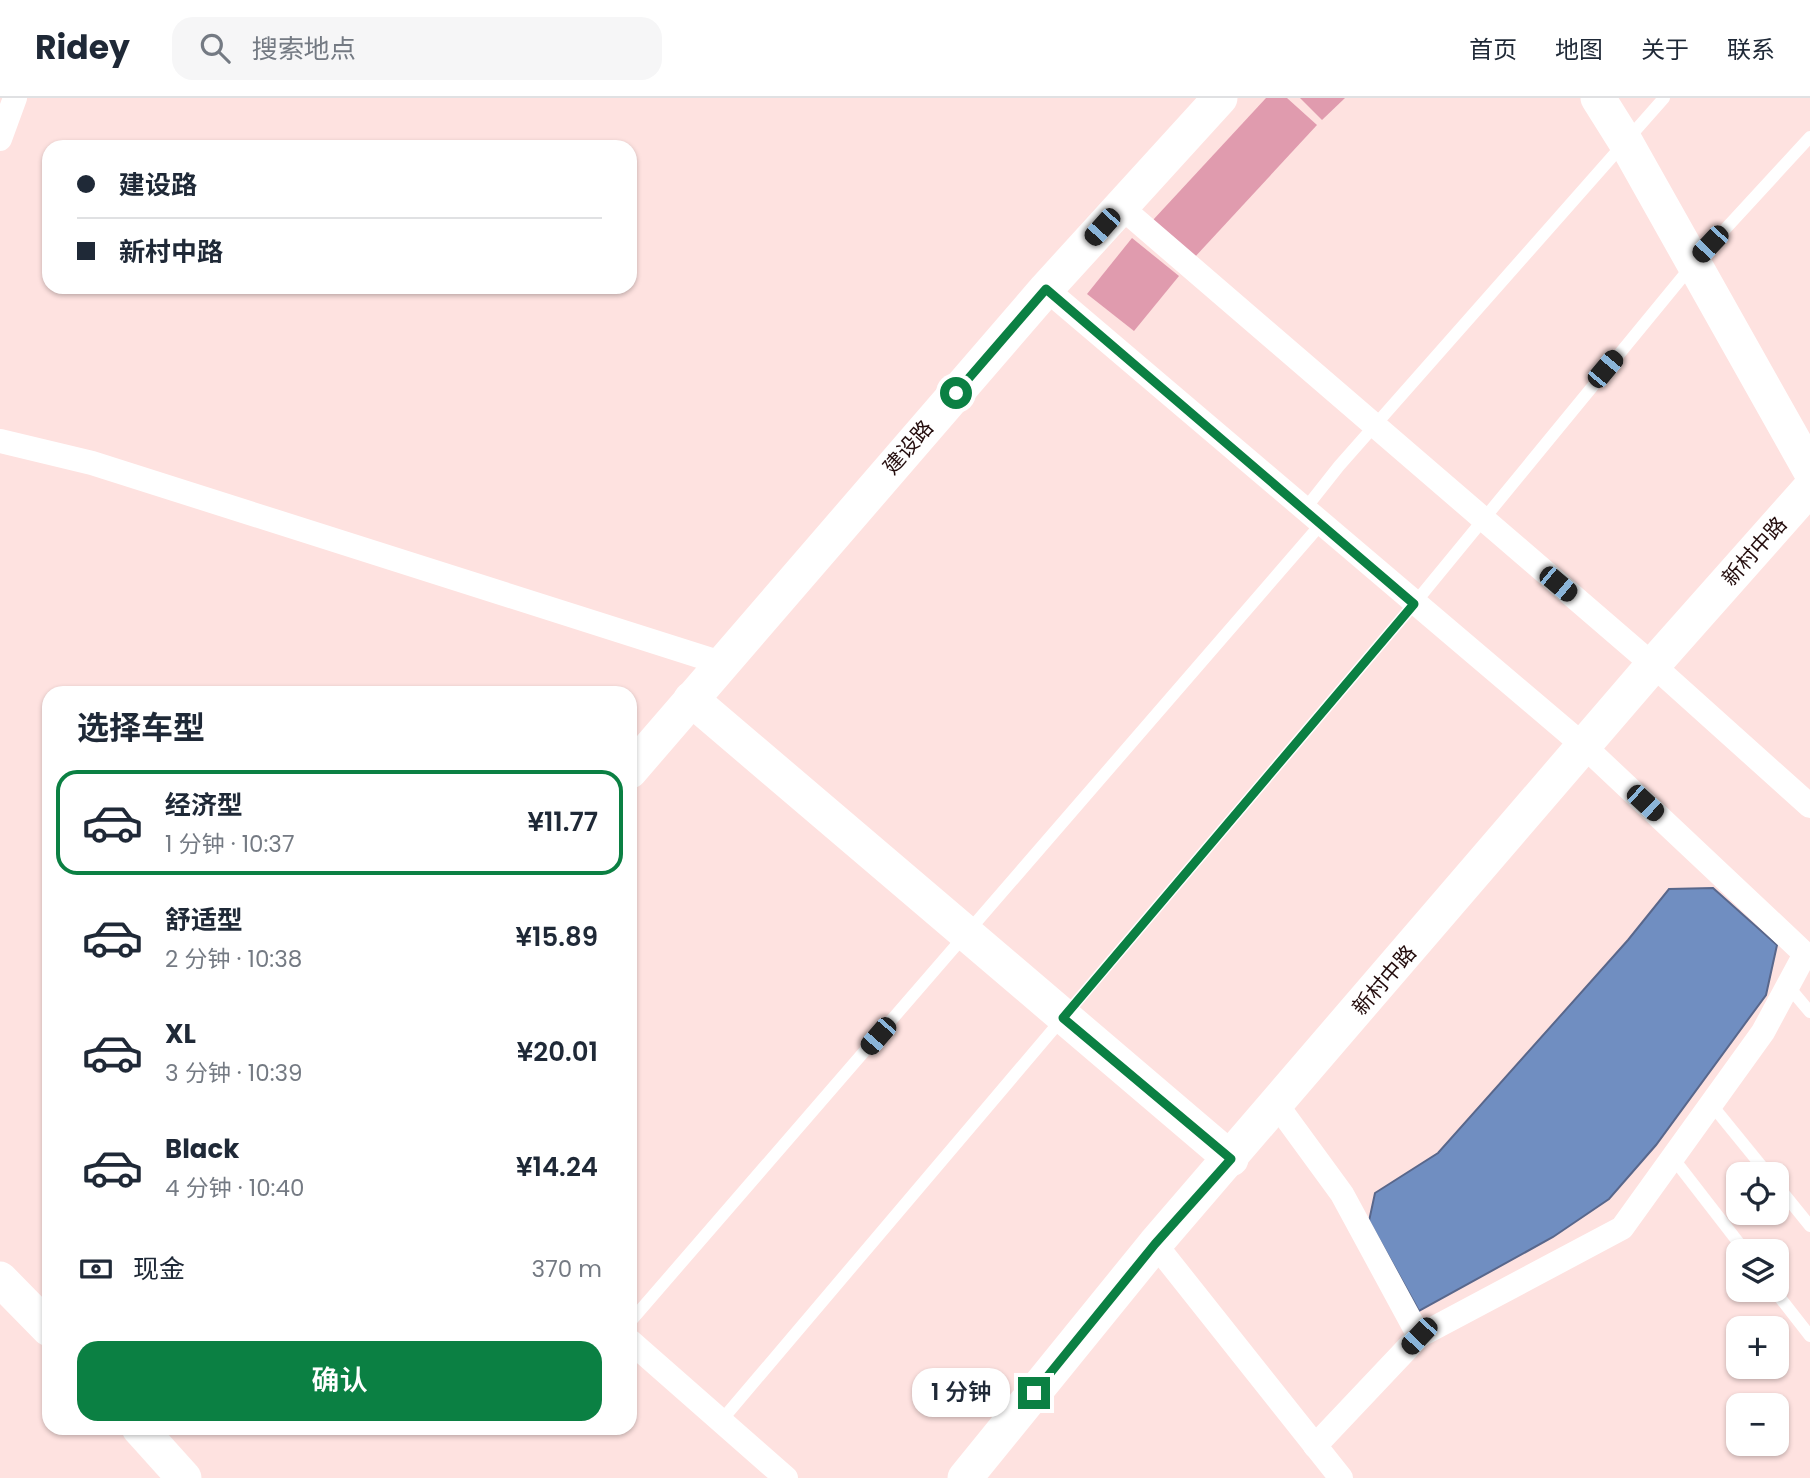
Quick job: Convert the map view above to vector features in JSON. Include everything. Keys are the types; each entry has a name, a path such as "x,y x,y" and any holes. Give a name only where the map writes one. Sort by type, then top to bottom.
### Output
{"street":[{"path":"0,139 15,98"},
{"name":"建设路","path":"637,763 1046,289 1220,98"},
{"path":"1598,98 1694,262 1810,471"},
{"path":"1121,207 1376,424 1653,665 1810,806"},
{"path":"1046,289 1584,746 1805,954 1763,1032 1622,1228 1419,1336 1315,1446"},
{"path":"0,441 92,463 721,663"},
{"name":"新村中路","path":"965,1478 1155,1244 1231,1159 1653,665 1810,488"},
{"path":"691,699 1231,1159"},
{"path":"1277,1105 1342,1194 1419,1336"},
{"path":"1155,1244 1341,1478"},
{"path":"0,1279 42,1322"},
{"path":"637,1346 786,1478"},
{"path":"145,1435 184,1478"}],"lane":[{"path":"637,1314 966,934 1313,516 1376,424 1664,98"},
{"path":"722,1421 1414,604 1694,262 1810,137"},
{"path":"1788,986 1810,1012"},
{"path":"1711,1104 1758,1162"},
{"path":"1672,1158 1736,1239"},
{"path":"1789,1200 1810,1226"},
{"path":"1783,1302 1810,1336"}],"water":[{"path":"1713,888 1777,945 1766,995 1656,1145 1609,1199 1553,1237 1419,1311 1369,1221 1375,1193 1438,1153 1628,940 1669,889"}],"building":[{"path":"1266,98 1287,98 1317,125 1194,258 1153,220"},
{"path":"1300,98 1345,98 1322,120"},
{"path":"1132,238 1179,276 1134,331 1087,294"}],"route":[{"path":"956,393 1046,289 1414,604 1063,1018 1231,1159 1155,1244 1034,1393"}]}
